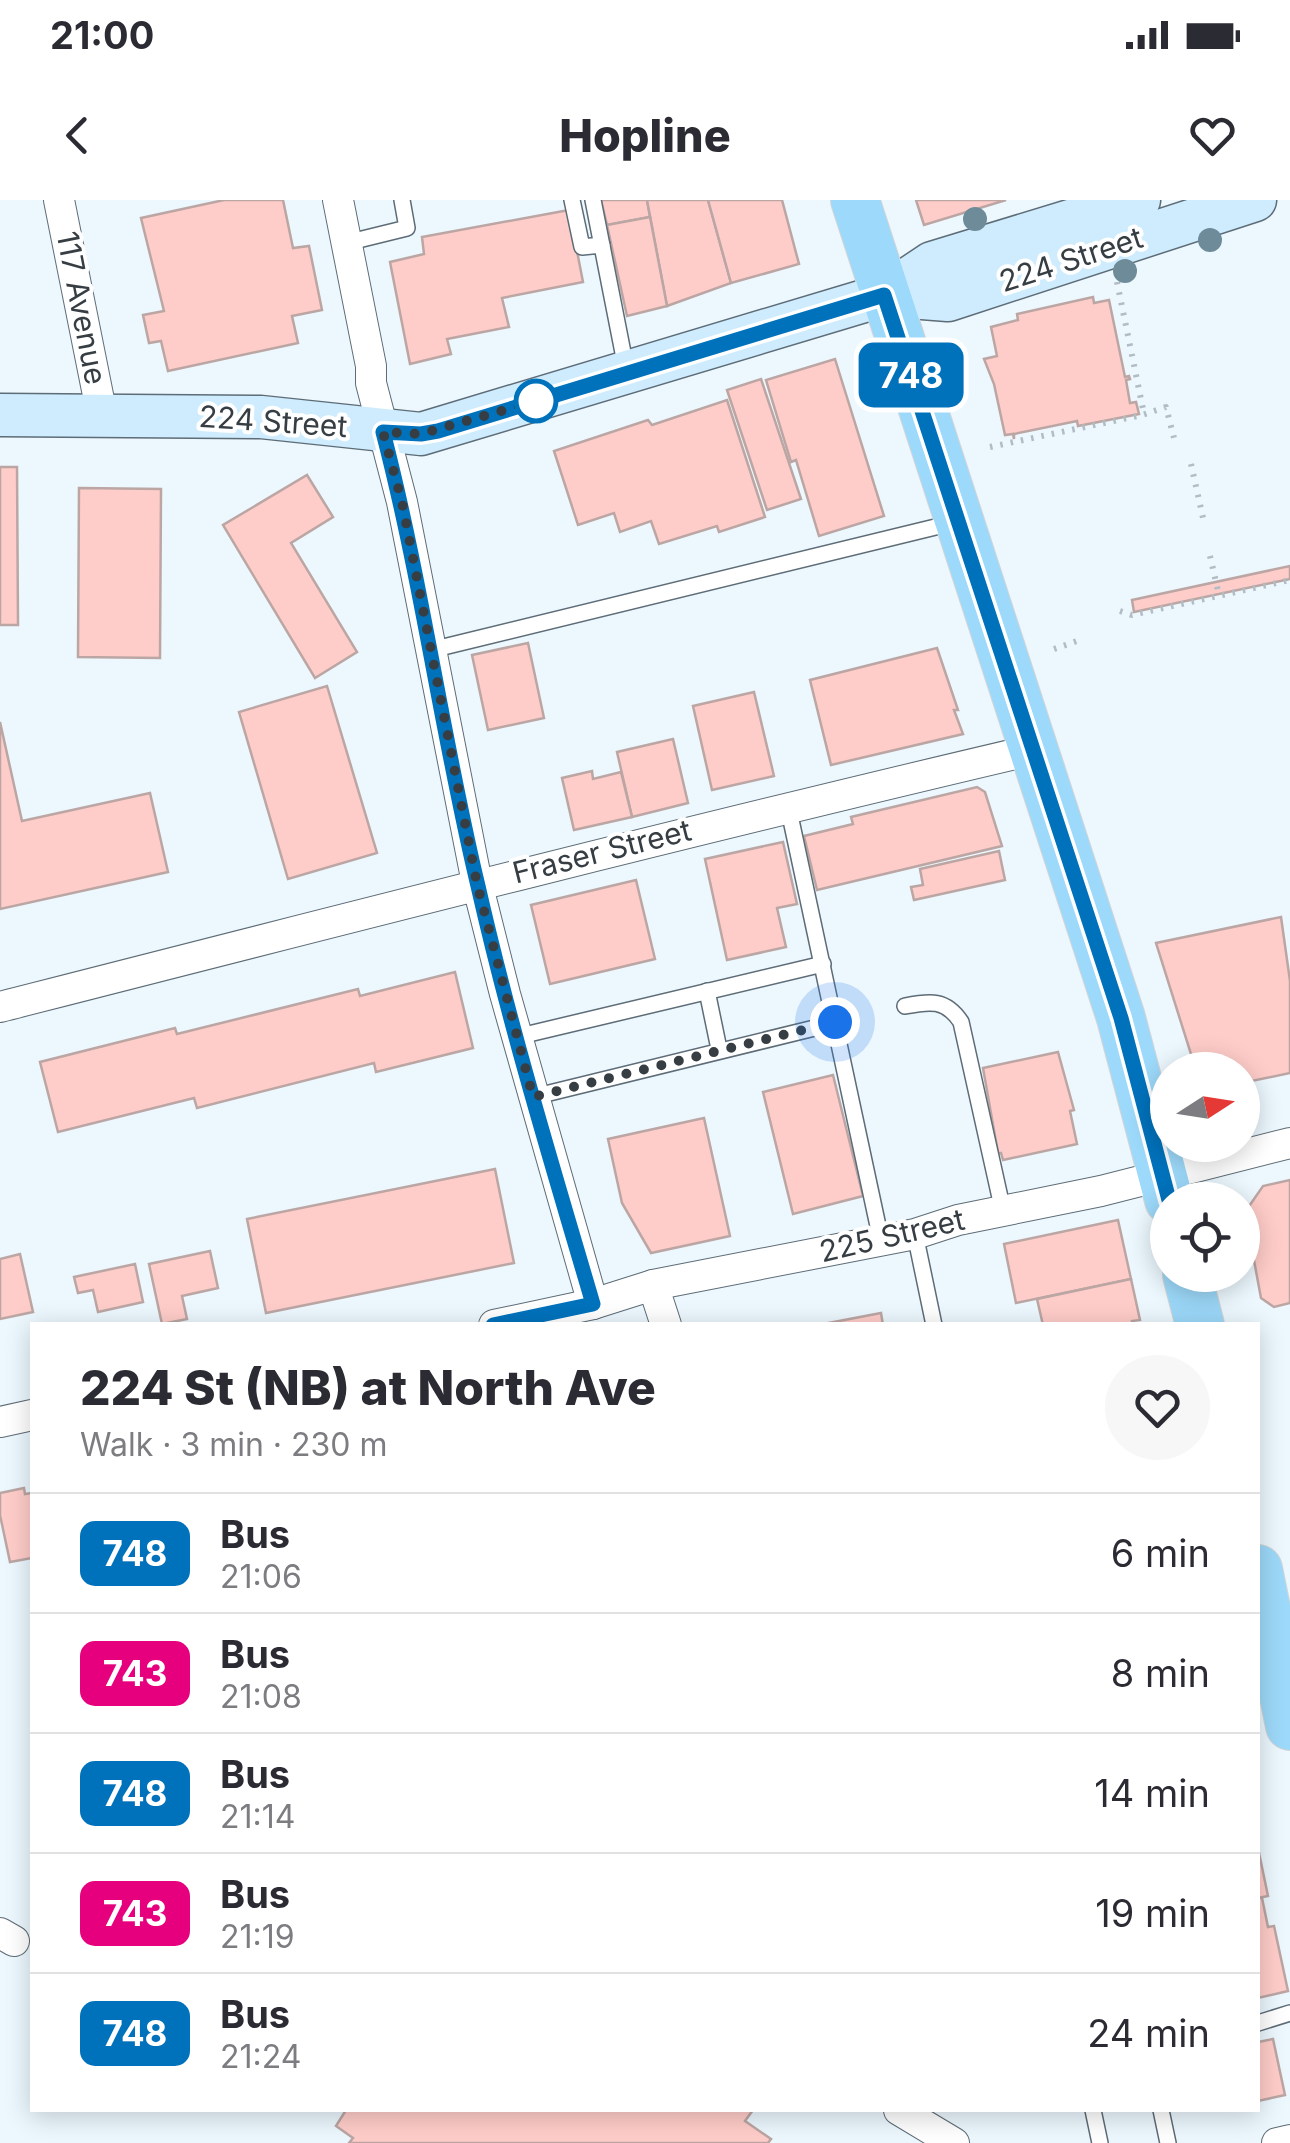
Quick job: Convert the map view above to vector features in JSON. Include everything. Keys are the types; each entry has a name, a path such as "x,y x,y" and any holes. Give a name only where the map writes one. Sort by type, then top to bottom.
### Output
{"main road":[{"path":"856,200 1121,1018 1165,1182"},
{"path":"1191,1292 1199,1322"},
{"path":"1260,1578 1290,1726"}],"street":[{"name":"117 Avenue","path":"59,200 102,415"},
{"path":"338,200 371,383 402,502 477,884 593,1304"},
{"name":"224 Street","path":"0,415 261,417 383,432 438,431 884,295 932,263 1081,209 1138,200"},
{"name":"224 Street","path":"884,295 948,300 1255,200"},
{"name":"Fraser Street","path":"0,1007 788,806 1032,750"},
{"name":"225 Street","path":"1180,1182 1290,1143"},
{"name":"225 Street","path":"508,1322 593,1304 654,1285 914,1234 1003,1211 1150,1189"},
{"path":"654,1285 665,1322"},
{"path":"0,1422 30,1415"},
{"path":"901,2112 954,2143"},
{"path":"1277,2143 1290,2140"}],"lane":[{"path":"346,243 407,228 402,200"},
{"path":"572,200 582,247 602,245"},
{"path":"593,200 627,374"},
{"path":"431,650 959,522"},
{"path":"788,806 881,1240"},
{"path":"516,1036 822,964"},
{"path":"707,991 719,1050"},
{"path":"905,1006 933,1001 954,1012 961,1022 1003,1211"},
{"path":"533,1097 835,1022"},
{"path":"914,1234 933,1322"},
{"path":"1260,2022 1290,2013"},
{"path":"1094,2112 1100,2143"},
{"path":"1161,2112 1168,2143"}],"path":[{"path":"1113,266 1144,414"},
{"path":"990,447 1166,407 1174,438"},
{"path":"1191,464 1203,518"},
{"path":"1210,556 1219,596"},
{"path":"1120,611 1132,615 1290,580"},
{"path":"1054,649 1077,641"}],"building":[{"path":"224,200 283,200 293,248 309,246 322,310 292,316 298,343 168,371 161,341 149,343 143,315 164,311 141,218"},
{"path":"601,200 647,200 650,217 607,225"},
{"path":"647,200 708,200 731,283 667,306"},
{"path":"708,200 782,200 799,264 731,283"},
{"path":"916,200 1006,200 924,225"},
{"path":"569,210 583,282 502,298 509,327 447,339 451,354 410,364 390,262 424,254 422,237"},
{"path":"650,217 667,306 627,316 607,225"},
{"path":"1093,297 1094,303 1109,300 1125,377 1130,379 1126,380 1130,403 1136,402 1139,414 1078,426 1077,421 1014,434 1014,439 1013,434 1005,435 984,359 997,356 991,327 1018,320 1017,314"},
{"path":"835,359 884,516 819,536 766,380"},
{"path":"761,379 801,499 767,510 727,390"},
{"path":"727,400 765,517 719,532 717,526 659,544 651,521 620,532 614,513 578,525 554,451 648,420 652,425"},
{"path":"0,467 17,467 18,625 0,625"},
{"path":"307,475 333,517 291,543 357,652 315,678 223,525"},
{"path":"79,488 161,489 160,658 78,657"},
{"path":"1290,566 1290,579 1134,612 1132,600"},
{"path":"528,643 544,718 488,730 472,655"},
{"path":"937,648 963,734 831,765 810,680"},
{"path":"327,686 377,853 288,879 239,712"},
{"path":"754,692 774,776 712,790 693,706"},
{"path":"0,722 22,821 150,793 168,872 0,909"},
{"path":"673,739 688,803 632,817 617,752"},
{"path":"592,771 593,779 621,772 632,817 574,830 562,778"},
{"path":"977,787 985,792 1002,846 817,890 804,836 853,824 851,817"},
{"path":"783,842 797,904 777,908 786,947 727,960 705,859"},
{"path":"999,851 1005,880 914,900 911,887 923,885 920,869"},
{"path":"636,880 655,959 550,984 531,905"},
{"path":"1281,917 1290,981 1290,1073 1260,1079 1260,1052 1190,1052 1156,943"},
{"path":"455,972 473,1048 376,1072 374,1063 197,1108 194,1098 58,1132 40,1062 175,1028 177,1034 358,989 360,996"},
{"path":"1058,1052 1074,1110 1070,1111 1077,1144 1003,1160 998,1153 983,1068"},
{"path":"833,1075 863,1196 793,1214 763,1092"},
{"path":"704,1118 730,1236 651,1253 622,1203 608,1139"},
{"path":"495,1169 514,1263 266,1313 247,1219"},
{"path":"1290,1180 1290,1303 1274,1307 1261,1298 1260,1292 1263,1186"},
{"path":"1118,1220 1131,1279 1016,1303 1004,1244"},
{"path":"210,1251 218,1288 182,1296 187,1319 162,1322 149,1264"},
{"path":"20,1254 33,1312 0,1319 0,1259"},
{"path":"135,1264 143,1302 98,1312 93,1290 78,1293 74,1277"},
{"path":"1131,1279 1140,1320 1042,1322 1037,1299"},
{"path":"881,1313 882,1322 834,1322"},
{"path":"24,1488 25,1494 30,1493 30,1558 10,1562 0,1515 0,1493"},
{"path":"1260,1858 1268,1896 1260,1898"},
{"path":"1260,1898 1268,1927 1274,1926 1288,1991 1260,1998"},
{"path":"1273,2039 1285,2095 1260,2101 1260,2042"},
{"path":"345,2112 752,2112 745,2121 771,2139 768,2143 349,2143 353,2138 336,2126"}],"bus line":[{"name":"748","path":"507,1322 593,1304 504,994 477,884 402,502 383,432 438,431 884,295 1121,1018 1165,1182"}],"route":[{"path":"536,401 438,431 383,432 402,502 477,884 533,1097 835,1022"}]}
